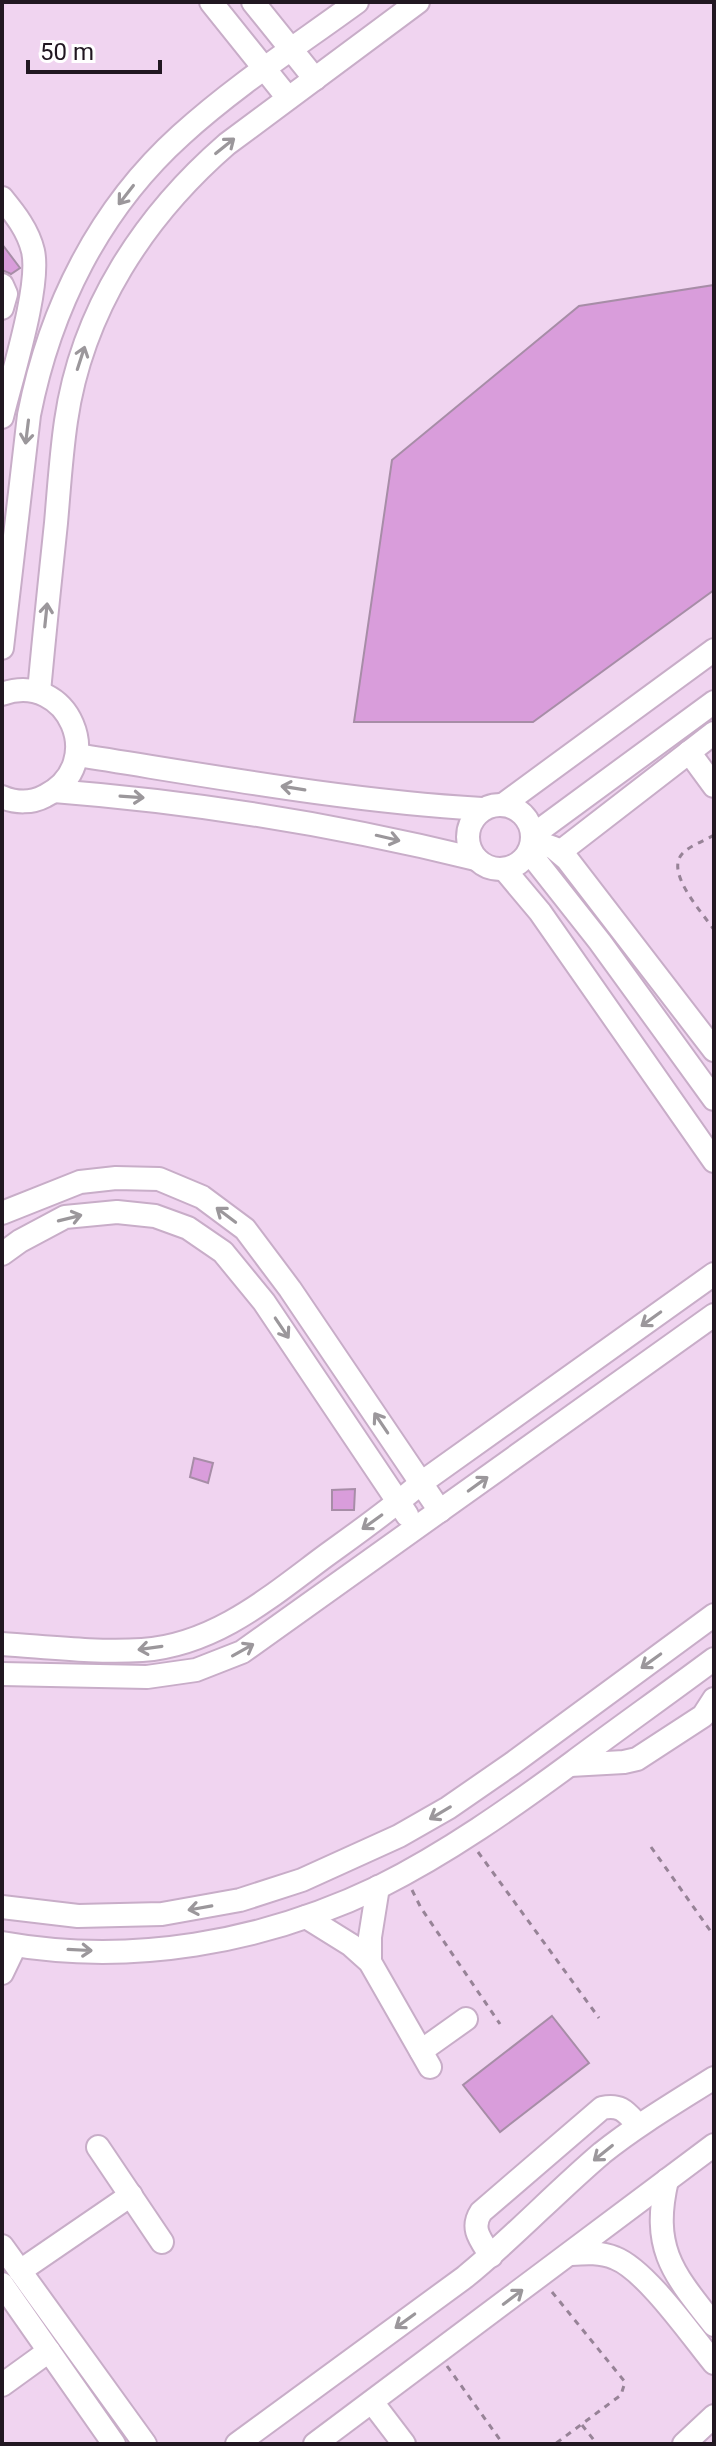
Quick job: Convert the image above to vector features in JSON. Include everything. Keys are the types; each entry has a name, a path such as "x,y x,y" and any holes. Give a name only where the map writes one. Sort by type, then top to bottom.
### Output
{"street":[{"path":"211,2 288,98"},
{"path":"253,2 315,79"},
{"path":"2,648 29,415 44,352 69,288 97,235 156,159 204,115 357,2"},
{"path":"39,692 66,421 79,362 100,307 128,254 173,195 227,144 418,2"},
{"path":"2,198 22,223 34,255 34,268 30,301 2,417"},
{"path":"2,285 6,294 2,308"},
{"path":"714,650 493,807 473,817 467,838 476,859 484,865 504,869 514,866 531,843 714,702"},
{"path":"2,694 24,690 39,692 53,699 65,710 77,739 73,769 54,791 40,799 24,802 4,800"},
{"path":"560,852 714,733"},
{"path":"689,752 714,786"},
{"path":"77,755 425,806 515,807 530,824 531,843 714,1099"},
{"path":"54,791 167,801 377,835 476,859"},
{"path":"531,843 560,852 711,1039"},
{"path":"504,869 540,912 714,1161"},
{"path":"2,1213 80,1182 116,1178 159,1179 202,1197 245,1229 290,1289 440,1511"},
{"path":"2,1254 65,1217 117,1212 155,1216 188,1228 223,1252 264,1302 400,1502 415,1529"},
{"path":"2,1644 144,1650 187,1642 228,1625 714,1274"},
{"path":"2,1674 147,1677 196,1670 242,1652 714,1315"},
{"path":"2,1907 78,1916 162,1914 240,1900 302,1880 399,1836 448,1808 714,1615"},
{"path":"2,1973 9,1944 81,1951 166,1950 248,1935 306,1917 378,1887 466,1836 533,1792 714,1659"},
{"path":"568,1765 637,1759 703,1716 714,1699"},
{"path":"513,1763 533,1792"},
{"path":"370,1962 378,1887"},
{"path":"306,1917 351,1945 370,1962 425,2059 466,2019"},
{"path":"237,2444 491,2256 567,2183 638,2125 714,2078"},
{"path":"491,2256 475,2230 481,2212 602,2108 622,2108 638,2125"},
{"path":"315,2444 714,2145"},
{"path":"98,2147 162,2242"},
{"path":"667,2180 661,2220 669,2261 678,2279 714,2325"},
{"path":"11,2277 131,2195"},
{"path":"2,2246 11,2277 49,2351 118,2435 145,2444"},
{"path":"571,2254 593,2252 614,2257 634,2268 714,2363"},
{"path":"11,2277 118,2435"},
{"path":"2,2385 49,2351"},
{"path":"372,2402 404,2444"},
{"path":"684,2444 714,2416"}],"path":[{"path":"714,835 683,853 676,863 678,877 714,930"},
{"path":"466,1836 599,2018"},
{"path":"651,1847 714,1936"},
{"path":"403,1873 421,1908 500,2024"},
{"path":"540,2277 625,2382 621,2395 555,2444"},
{"path":"438,2354 503,2444"},
{"path":"582,2425 597,2444"}],"building":[{"path":"2,244 20,268 11,274 2,270"},
{"path":"714,285 714,590 533,722 354,722 392,460 579,306"},
{"path":"194,1458 213,1463 208,1483 190,1477"},
{"path":"355,1489 354,1510 332,1510 332,1490"},
{"path":"552,2016 589,2063 500,2132 463,2085"}]}
